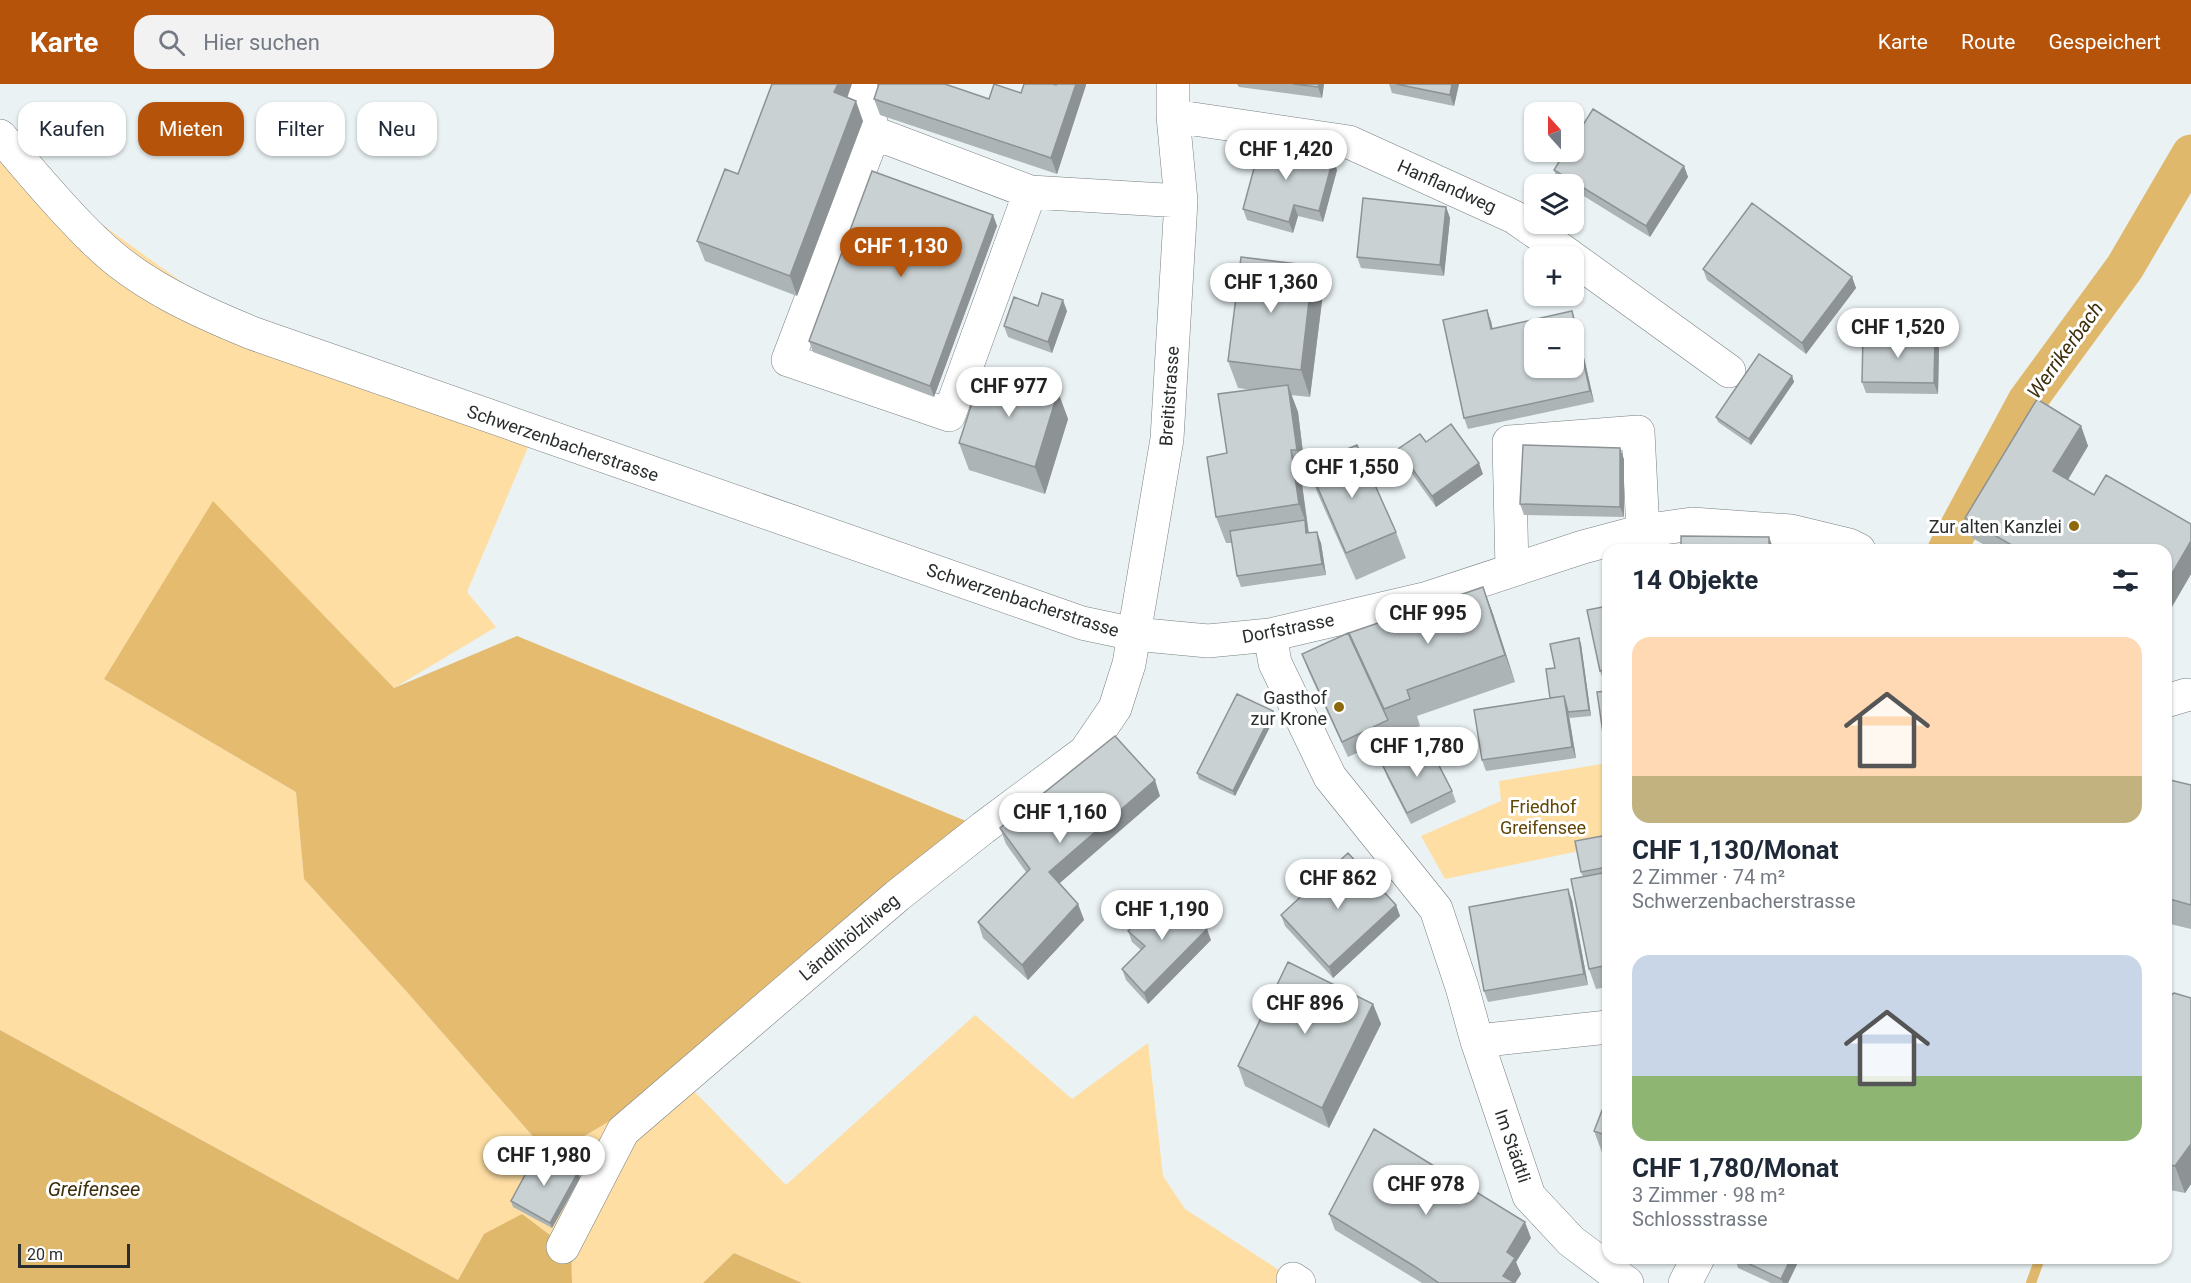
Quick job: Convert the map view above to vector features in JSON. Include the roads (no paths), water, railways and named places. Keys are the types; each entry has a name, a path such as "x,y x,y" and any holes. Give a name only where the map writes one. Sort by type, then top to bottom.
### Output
{"street":[{"path":"860,84 874,133 788,360 949,416 1030,192"},
{"name":"Breitistrasse","path":"1134,634 1167,439 1181,201 1173,116 1173,84"},
{"name":"Hanflandweg","path":"1173,116 1349,142 1514,217 1555,246"},
{"path":"874,133 1030,192 1181,201"},
{"name":"Schwerzenbacherstrasse","path":"0,136 95,242 131,271 196,310 286,345 1082,623 1134,634"},
{"name":"Hanflandweg","path":"1584,267 1729,371"},
{"path":"1512,569 1509,442 1638,432 1643,531"},
{"name":"Dorfstrasse","path":"1134,634 1208,641 1270,635 1428,598 1583,546 1643,531 1692,524 1791,531 1845,544"},
{"name":"Ländlihölzliweg","path":"563,1247 623,1131 897,896 982,828 1085,752 1115,708 1129,664 1134,634"},
{"name":"Im Städtli","path":"1270,635 1275,663 1330,777 1436,909 1529,1196 1571,1241 1627,1283"},
{"path":"1477,1041 1602,1028"},
{"path":"1685,1283 1695,1264"}],"water":[{"name":"Greifensee","path":"0,1030 458,1280 484,1234 522,1214 571,1251 572,1283 0,1283"},
{"path":"734,1253 802,1283 703,1283"}],"waterway":[{"name":"Werrikerbach","path":"1950,544 2027,401 2125,267 2191,154"},
{"name":"Werrikerbach","path":"2031,1283 2038,1264"}],"place":[{"name":"Zur alten Kanzlei","path":"2074,526"},
{"name":"Gasthof zur Krone","path":"1339,707"}],"park label":[{"name":"Friedhof Greifensee","path":"1543,816"}]}
